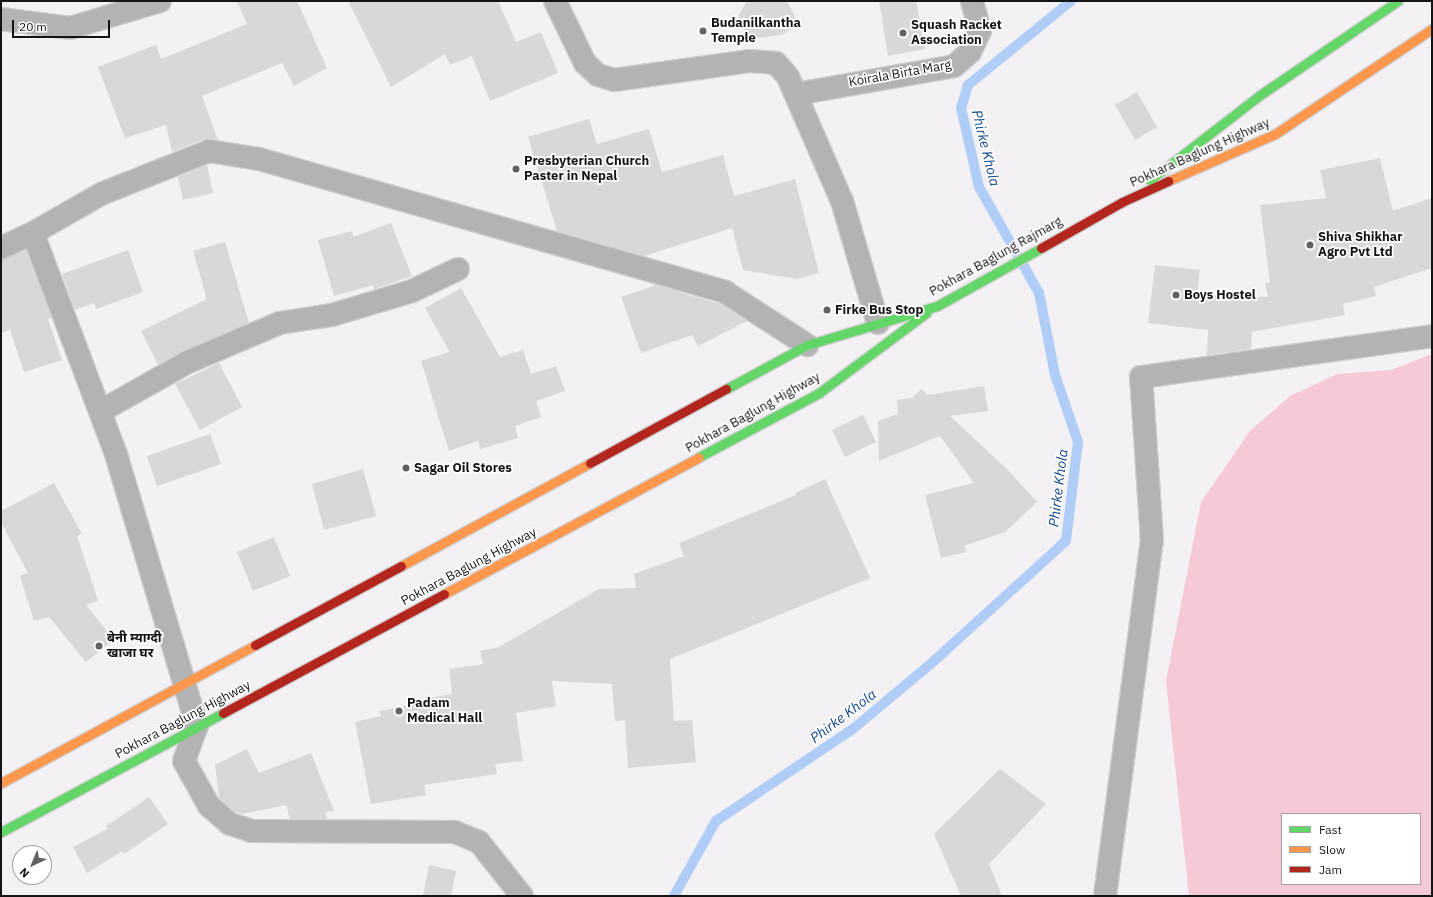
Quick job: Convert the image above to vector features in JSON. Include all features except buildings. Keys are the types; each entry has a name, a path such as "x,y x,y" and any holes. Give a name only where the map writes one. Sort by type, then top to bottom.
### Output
{"highway":[{"name":"Pokhara Baglung Highway","path":"1122,202 1260,95 1398,1"},
{"name":"Pokhara Baglung Highway","path":"1122,202 1275,134 1432,29"},
{"name":"Pokhara Baglung Rajmarg","path":"878,323 936,306 1122,202"},
{"name":"Pokhara Baglung Highway","path":"1,832 819,393 936,306"},
{"path":"1,783 807,345 878,323"}],"street":[{"path":"1,19 70,28 160,1"},
{"path":"555,1 585,63 598,75 614,80 749,61 776,63 796,94 842,201 878,323"},
{"name":"Koirala Birta Marg","path":"796,94 954,66 970,52 980,31 972,1"},
{"path":"1,248 33,233 101,194 209,152 259,159 724,292 807,345"},
{"path":"33,233 101,412 197,726 184,761 209,806 230,824 252,831 454,832 479,842 522,896"},
{"path":"101,412 188,362 280,323 332,315 412,291 458,269"},
{"path":"1105,896 1152,541 1141,377 1432,336"}],"shaded area":[{"path":"1432,354 1432,896 1189,896 1166,681 1201,502 1250,431 1290,396 1337,374 1391,370"}],"waterway":[{"name":"Phirke Khola","path":"674,896 716,821 853,729 934,661 1066,541 1078,442 1055,375 1039,293 979,187 961,108 968,85 1071,1"}],"traffic: fast":[{"path":"1150,180 1260,95 1398,1"},
{"path":"726,389 807,345 937,306 1041,248"},
{"path":"699,457 819,393 926,313"},
{"path":"1,832 223,713"}],"traffic: slow":[{"path":"1168,181 1275,134 1432,29"},
{"path":"444,594 699,457"},
{"path":"401,566 590,463"},
{"path":"1,783 255,645"}],"traffic: jam":[{"path":"1041,248 1122,202 1168,181"},
{"path":"590,463 726,389"},
{"path":"255,645 401,566"},
{"path":"223,713 444,594"}],"place":[{"name":"Budanilkantha Temple","path":"703,31"},
{"name":"Squash Racket Association","path":"903,33"},
{"name":"Presbyterian Church Paster in Nepal","path":"516,169"},
{"name":"Shiva Shikhar Agro Pvt Ltd","path":"1310,245"},
{"name":"Boys Hostel","path":"1176,295"},
{"name":"Firke Bus Stop","path":"827,310"},
{"name":"Sagar Oil Stores","path":"406,468"},
{"name":"बेनी म्याग्दी खाजा घर","path":"99,646"},
{"name":"Padam Medical Hall","path":"399,711"}]}
